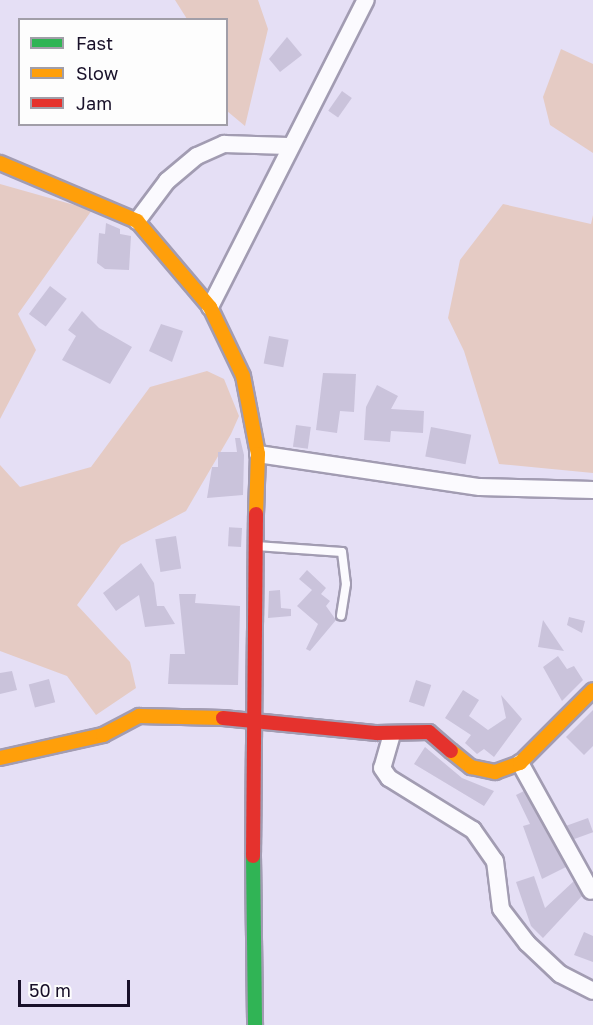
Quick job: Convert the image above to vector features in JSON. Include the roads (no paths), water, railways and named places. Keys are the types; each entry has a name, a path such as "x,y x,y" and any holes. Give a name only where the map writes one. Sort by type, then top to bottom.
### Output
{"street":[{"path":"210,307 288,146 366,0"},
{"path":"137,221 167,181 197,156 224,144 288,146"},
{"path":"0,163 137,221 210,307 243,376 258,454 251,718 255,1025"},
{"path":"258,454 480,487 593,490"},
{"path":"0,758 103,735 139,716 251,718 392,734 429,732 452,754 486,771 520,763 593,690"},
{"path":"392,734 382,768 389,778 473,830 495,861 501,909 527,943 560,974 593,991"},
{"path":"520,763 591,891"}],"lane":[{"path":"256,546 342,552 346,584 341,616"}]}
